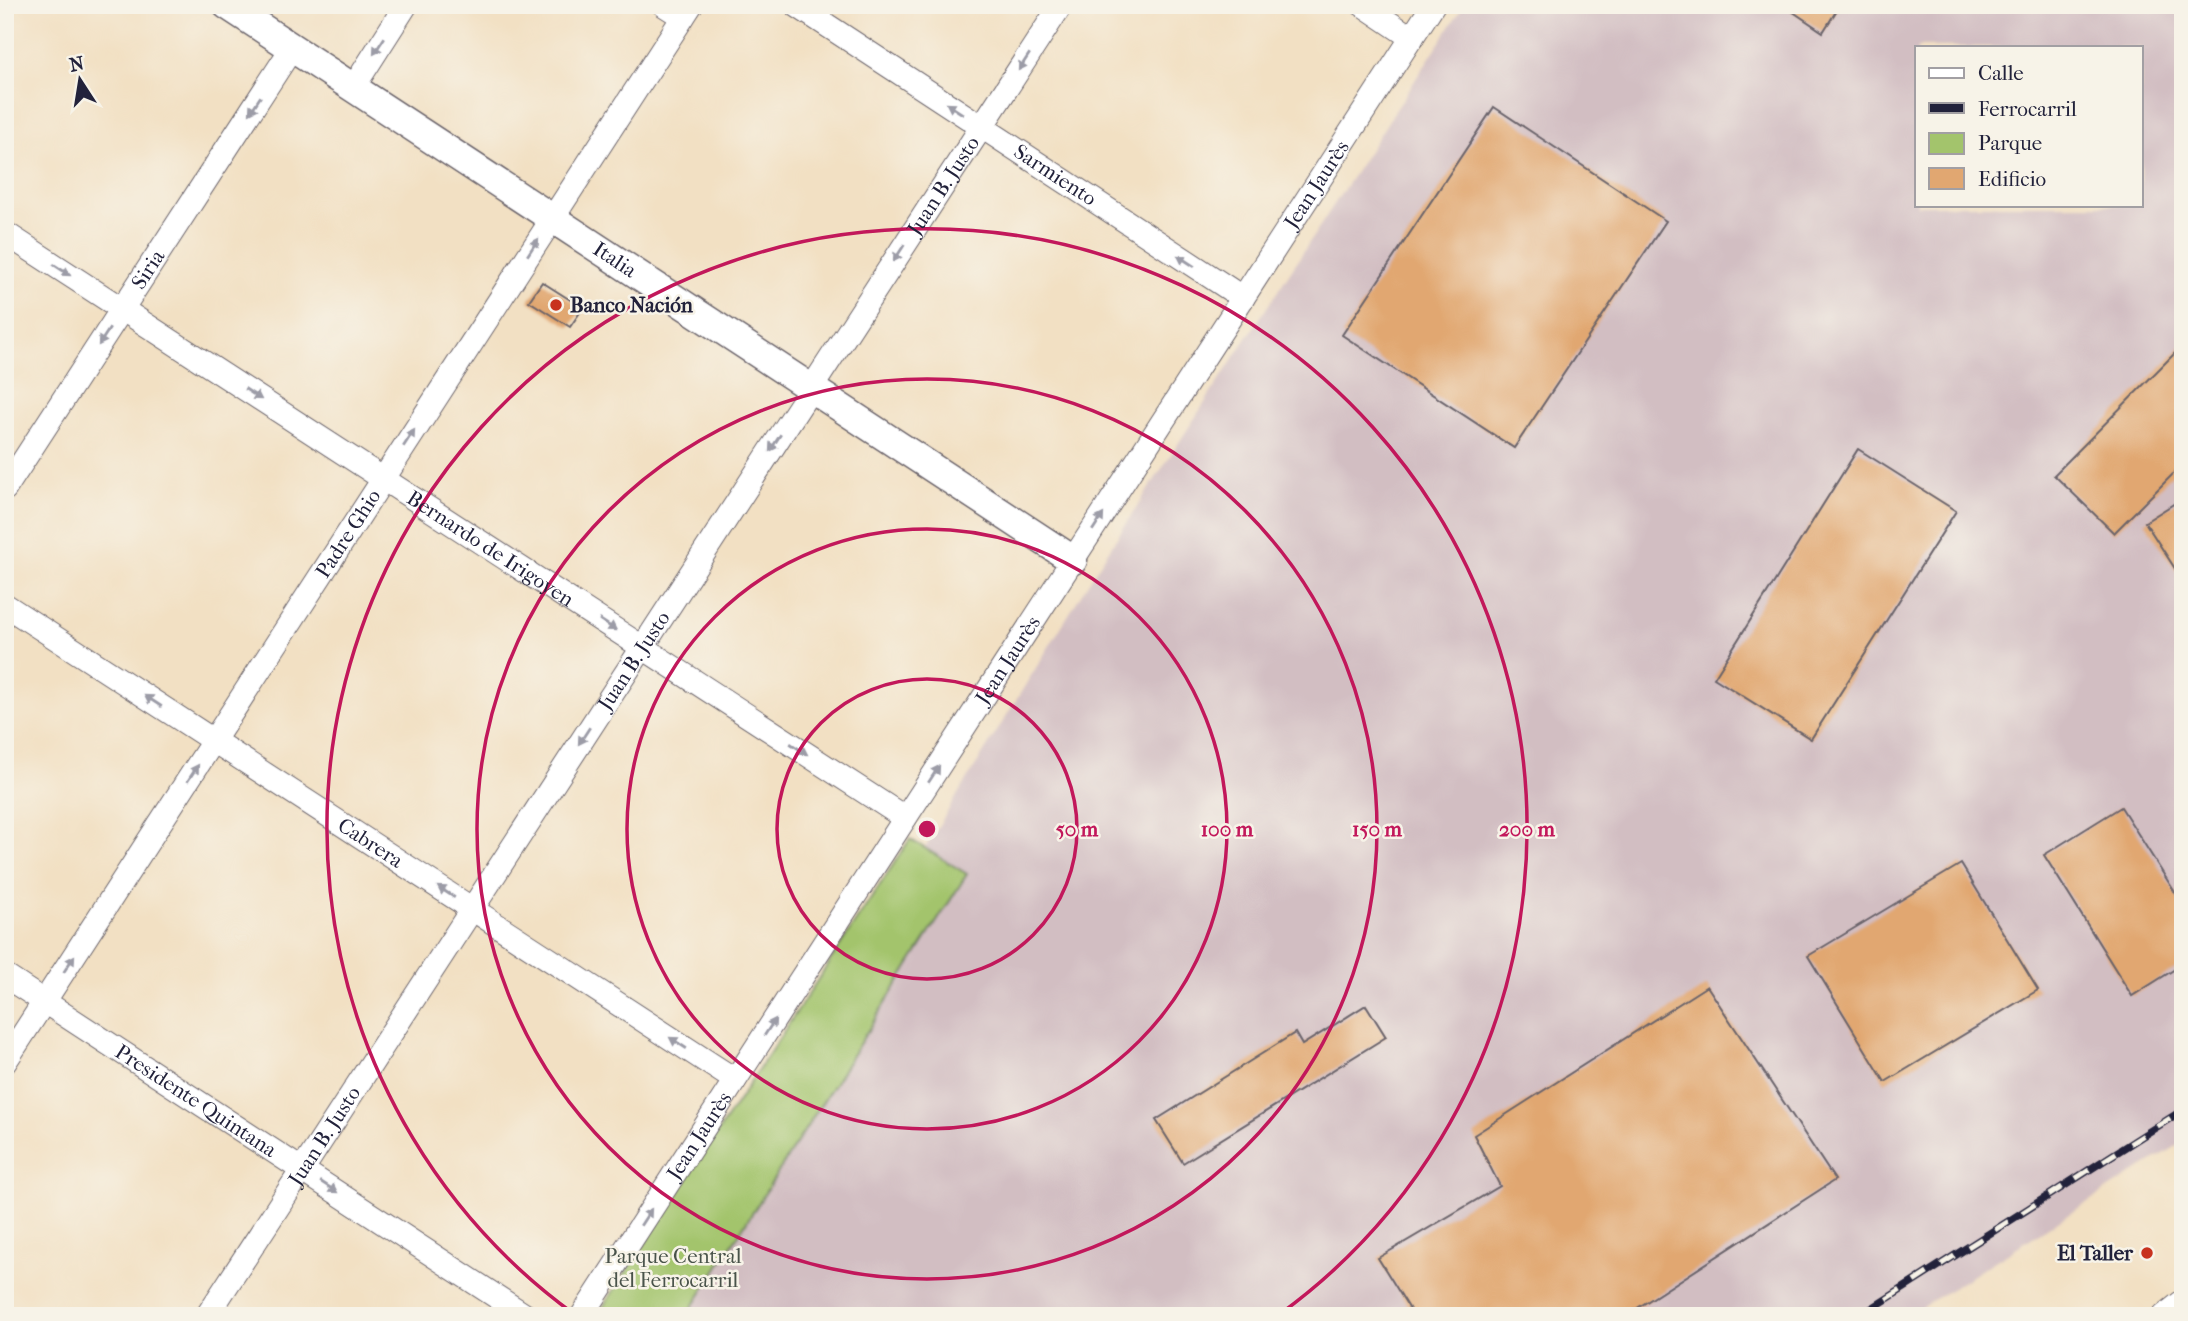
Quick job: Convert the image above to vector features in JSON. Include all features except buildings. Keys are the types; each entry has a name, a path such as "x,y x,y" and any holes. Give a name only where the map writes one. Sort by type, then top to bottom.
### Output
{"street":[{"name":"Italia","path":"227,5 1073,560"},
{"path":"353,88 406,5"},
{"name":"Sarmiento","path":"796,5 1243,298"},
{"name":"Juan B. Justo","path":"207,1316 1061,5"},
{"path":"1363,5 1412,38"},
{"name":"Jean Jaurès","path":"582,1316 1433,5"},
{"name":"Padre Ghio","path":"5,1062 552,217 679,9"},
{"name":"Siria","path":"5,489 292,48"},
{"name":"Bernardo de Irigoyen","path":"5,233 905,818"},
{"name":"Cabrera","path":"5,605 735,1080"},
{"name":"Presidente Quintana","path":"5,976 526,1316"},
{"path":"2164,1316 2183,1301"}],"shaded area":[{"path":"1464,5 2183,5 2183,1142 1908,1316 687,1316 967,874 925,848 1103,559"}],"green space":[{"name":"Parque Central del Ferrocarril","path":"910,839 967,874 687,1316 597,1316"}],"railway":[{"path":"1860,1316 2183,1110"}],"place":[{"name":"Banco Nación","path":"556,305"},
{"name":"El Taller","path":"2147,1253"}]}
